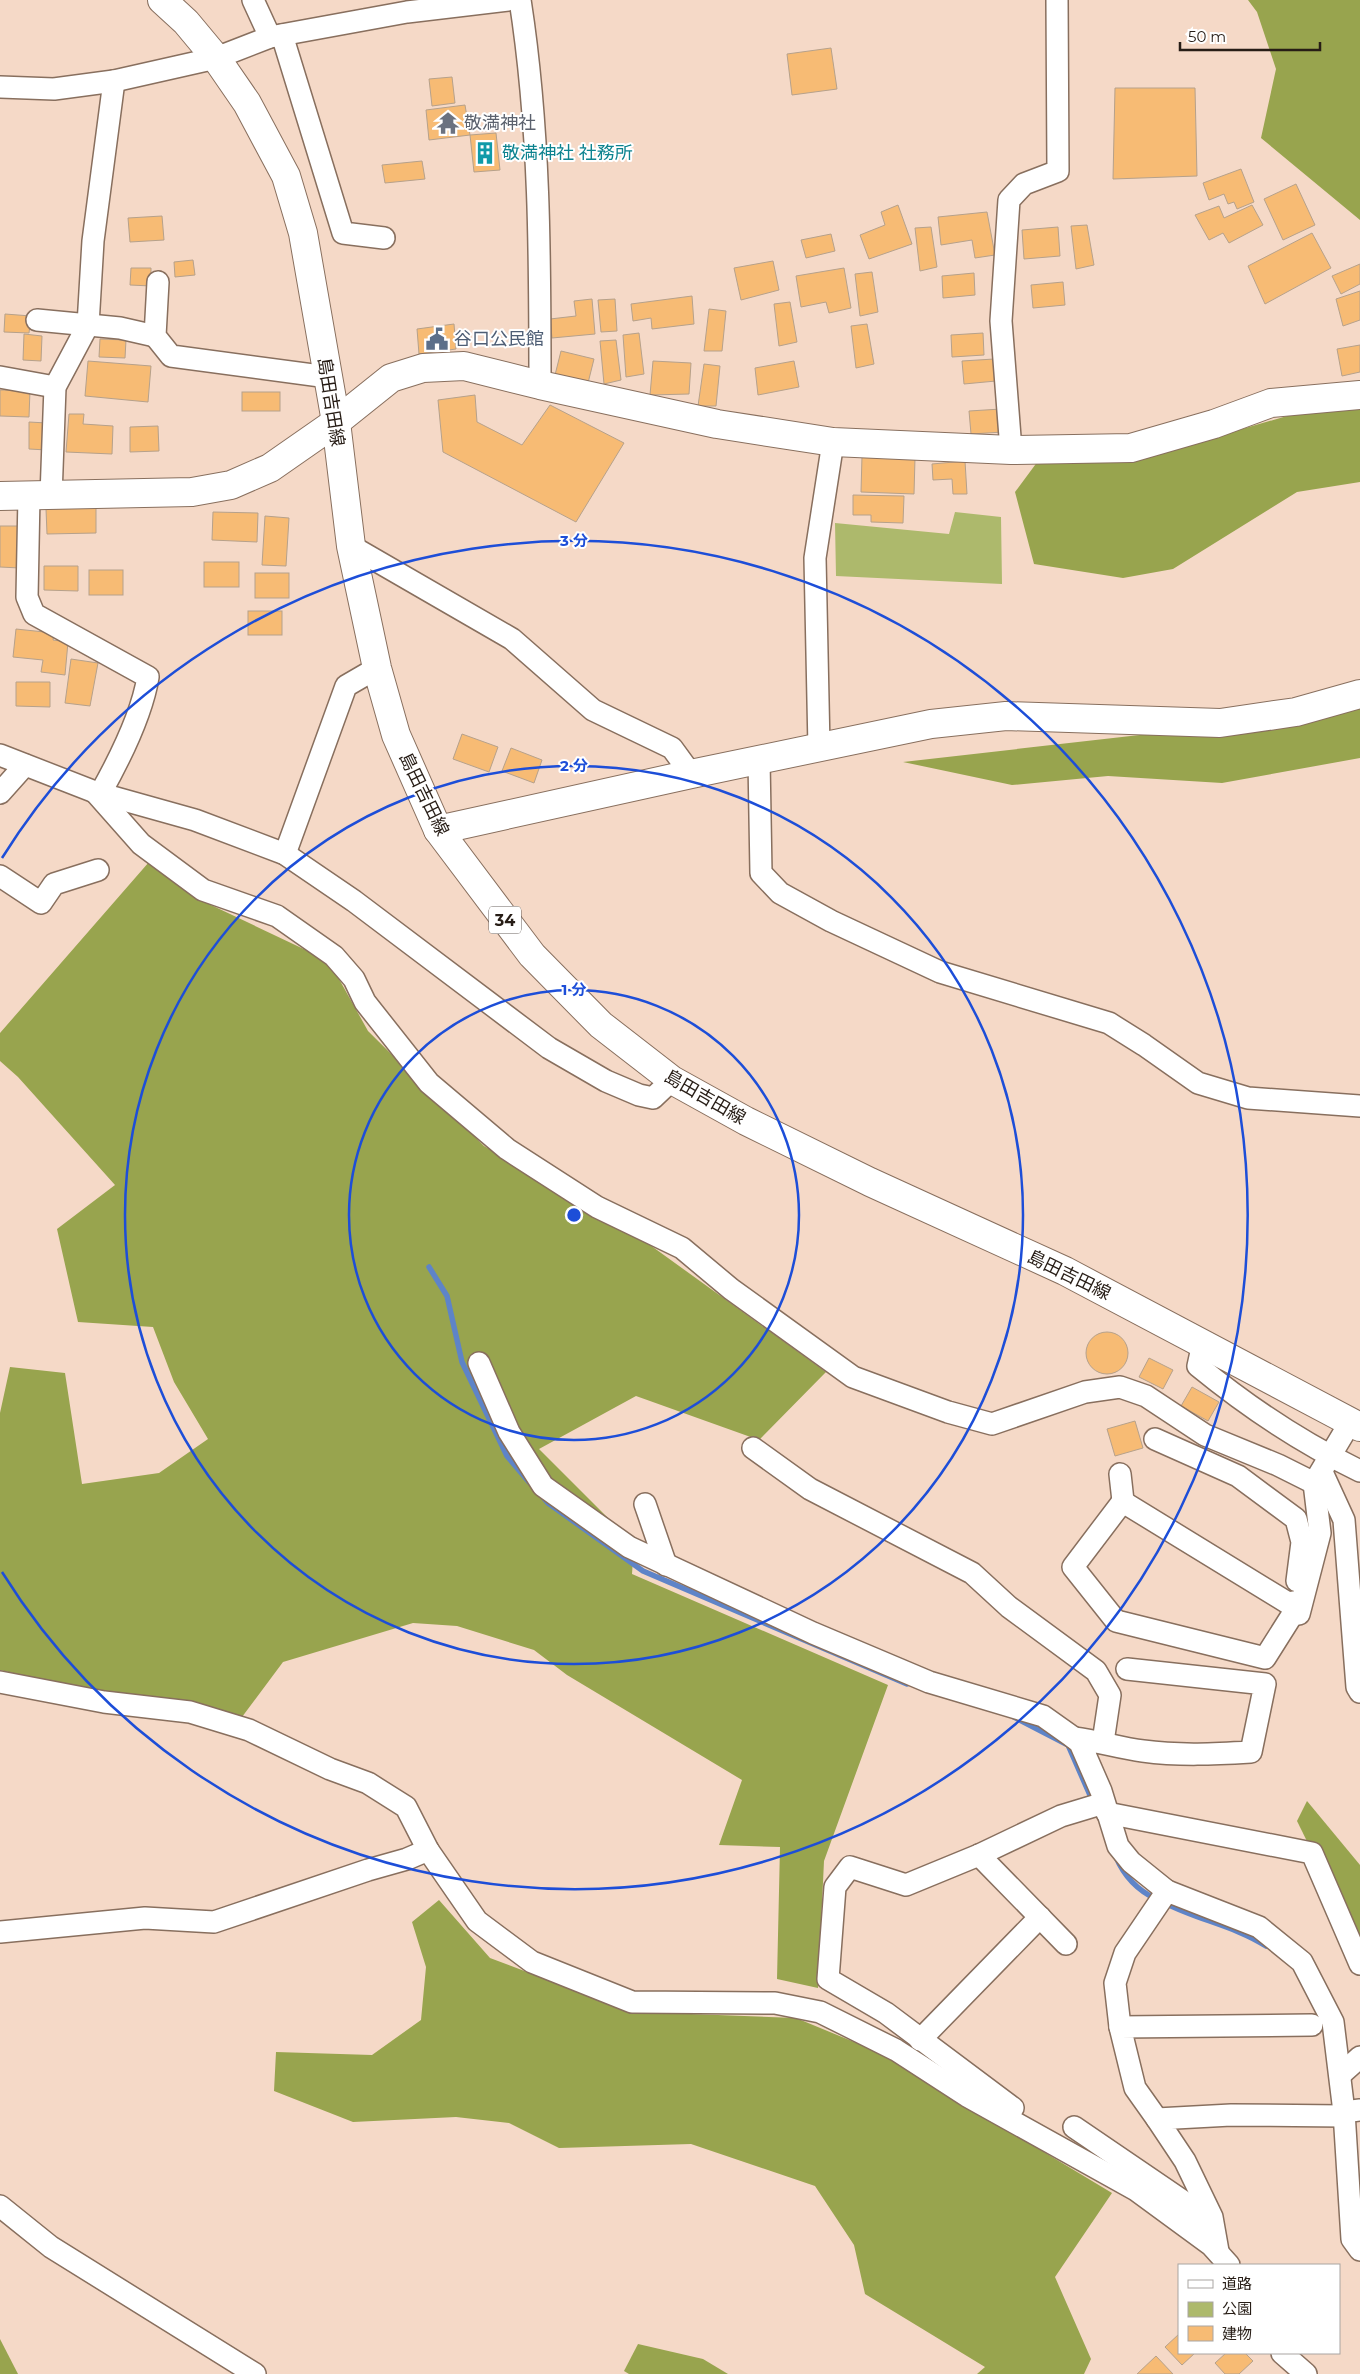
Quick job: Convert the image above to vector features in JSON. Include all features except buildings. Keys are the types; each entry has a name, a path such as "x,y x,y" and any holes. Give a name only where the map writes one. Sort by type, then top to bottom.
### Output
{"street":[{"name":"島田吉田線","path":"162,0 186,22 216,58 247,103 286,176 303,232 336,422 351,546 377,668 396,735 438,830 532,956 601,1025 672,1080 746,1121 870,1182 1065,1271 1203,1343 1353,1425"},
{"path":"253,0 276,36 343,233 384,238"},
{"path":"0,87 54,89 114,81 216,58 276,36 407,12 508,0"},
{"path":"520,0 534,106 540,254 540,386"},
{"path":"1010,450 1001,321 1009,200 1024,184 1058,171 1057,0"},
{"path":"97,793 120,759 146,691 148,677 34,614 27,597 55,387 88,325 93,241 114,81"},
{"path":"158,282 155,336 170,356 328,377"},
{"path":"38,320 120,328 155,336"},
{"path":"0,496 192,492 231,486 270,468 336,422 391,378 423,368 464,366 540,386 717,424 833,442 1010,450 1131,448 1214,424 1272,403 1360,395"},
{"path":"0,377 55,387"},
{"path":"819,748 814,558 833,442"},
{"path":"351,546 512,639 593,710 672,748 691,774"},
{"path":"285,854 346,686 377,668"},
{"path":"438,830 691,774 931,724 1006,716 1220,723 1296,712 1360,694"},
{"path":"0,755 97,793 195,820 285,854 362,907 549,1048 598,1076 639,1095 653,1098 672,1080"},
{"path":"759,760 761,873 780,894 940,972 1109,1023 1144,1045 1198,1084 1248,1098 1360,1106"},
{"path":"0,793 25,765"},
{"path":"97,793 142,844 203,890 277,916 334,956 354,979 366,1002 430,1084 507,1150 597,1207 682,1248 730,1289 852,1376 948,1412 992,1424 1085,1392 1120,1388 1146,1396 1205,1435 1278,1465 1325,1465 1360,1471"},
{"path":"0,876 41,903 54,884 98,870"},
{"path":"1203,1343 1198,1366 1325,1465 1344,1520 1357,1687 1360,1692"},
{"path":"478,1364 509,1432 543,1486 628,1547 813,1633 929,1682 1043,1716 1080,1744 1105,1806 1118,1846 1132,1862 1166,1892 1259,1927 1302,1962 1333,2022 1340,2075 1352,2239 1360,2250"},
{"path":"1074,1738 1143,1751 1202,1754 1252,1752 1265,1684 1301,1603 1320,1533 1325,1465 1353,1425"},
{"path":"1120,1474 1123,1500 1073,1568 1116,1621 1264,1658 1301,1603 1297,1587 1302,1542 1296,1519 1238,1476 1155,1440"},
{"path":"753,1448 810,1489 972,1573 1009,1607 1096,1670 1110,1694 1103,1742"},
{"path":"1123,1500 1288,1603 1301,1603"},
{"path":"646,1504 666,1565"},
{"path":"1127,1669 1265,1684"},
{"path":"0,1682 104,1702 190,1712 249,1730 330,1769 368,1783 406,1807 428,1850 477,1921 532,1962 632,2002 775,2003 820,2012 896,2050 967,2096 1136,2190 1223,2258"},
{"path":"1040,2135 1037,2124 920,2040 886,2013 828,1979 835,1887 850,1867 906,1886 979,1855 1061,1816 1105,1806 1312,1853 1360,1964"},
{"path":"0,1932 145,1918 214,1922 252,1911 368,1870 407,1859 428,1850"},
{"path":"979,1855 1066,1944"},
{"path":"1166,1892 1125,1953 1115,1983 1120,2027 1135,2088 1185,2161 1212,2221 1223,2258"},
{"path":"920,2040 1040,1917"},
{"path":"1120,2027 1312,2025"},
{"path":"1340,2075 1360,2057"},
{"path":"1157,2119 1231,2115 1342,2114"},
{"path":"1074,2127 1212,2221"},
{"path":"0,2206 51,2247 255,2374"},
{"path":"1283,2354 1306,2374"}],"green space":[{"path":"1248,0 1360,0 1360,220 1261,138 1276,69 1257,12"},
{"path":"1360,405 1360,482 1297,492 1173,569 1123,578 1034,564 1015,492 1038,461 1146,457 1311,409"},
{"path":"955,512 1001,517 1002,584 836,576 835,523 949,534"},
{"path":"1360,701 1360,758 1222,783 1108,776 1012,785 903,762 1324,714"},
{"path":"149,862 211,905 329,961 368,1031 484,1146 650,1245 826,1372 759,1440 636,1396 539,1449 634,1544 632,1574 888,1685 824,1861 818,1988 777,1979 780,1847 719,1845 742,1780 567,1675 534,1650 457,1626 413,1623 283,1662 242,1717 193,1705 99,1693 0,1670 0,1413 10,1367 65,1373 82,1484 159,1473 208,1439 174,1382 153,1327 78,1322 57,1229 115,1185 18,1077 0,1061 0,1033"},
{"path":"1307,1801 1360,1865 1360,1949 1297,1821"},
{"path":"439,1900 490,1958 619,2007 665,2013 796,2018 876,2051 1112,2193 1055,2277 1091,2359 1084,2374 977,2374 985,2367 865,2294 854,2245 815,2186 691,2144 559,2148 509,2123 456,2117 353,2122 274,2091 276,2052 372,2055 421,2020 426,1967 412,1922"},
{"path":"0,2339 18,2374 0,2374"},
{"path":"638,2344 703,2359 728,2374 629,2374 624,2371"}],"waterway":[{"path":"429,1267 447,1296 462,1362 507,1456 529,1482"},
{"path":"542,1496 548,1503 643,1571 907,1684"},
{"path":"1014,1717 1068,1745 1093,1802"},
{"path":"1116,1857 1132,1882 1156,1899"},
{"path":"1165,1903 1242,1933 1266,1946"}],"place":[{"name":"敬満神社","path":"448,123"},
{"name":"敬満神社 社務所","path":"485,153"},
{"name":"谷口公民館","path":"437,339"}]}
